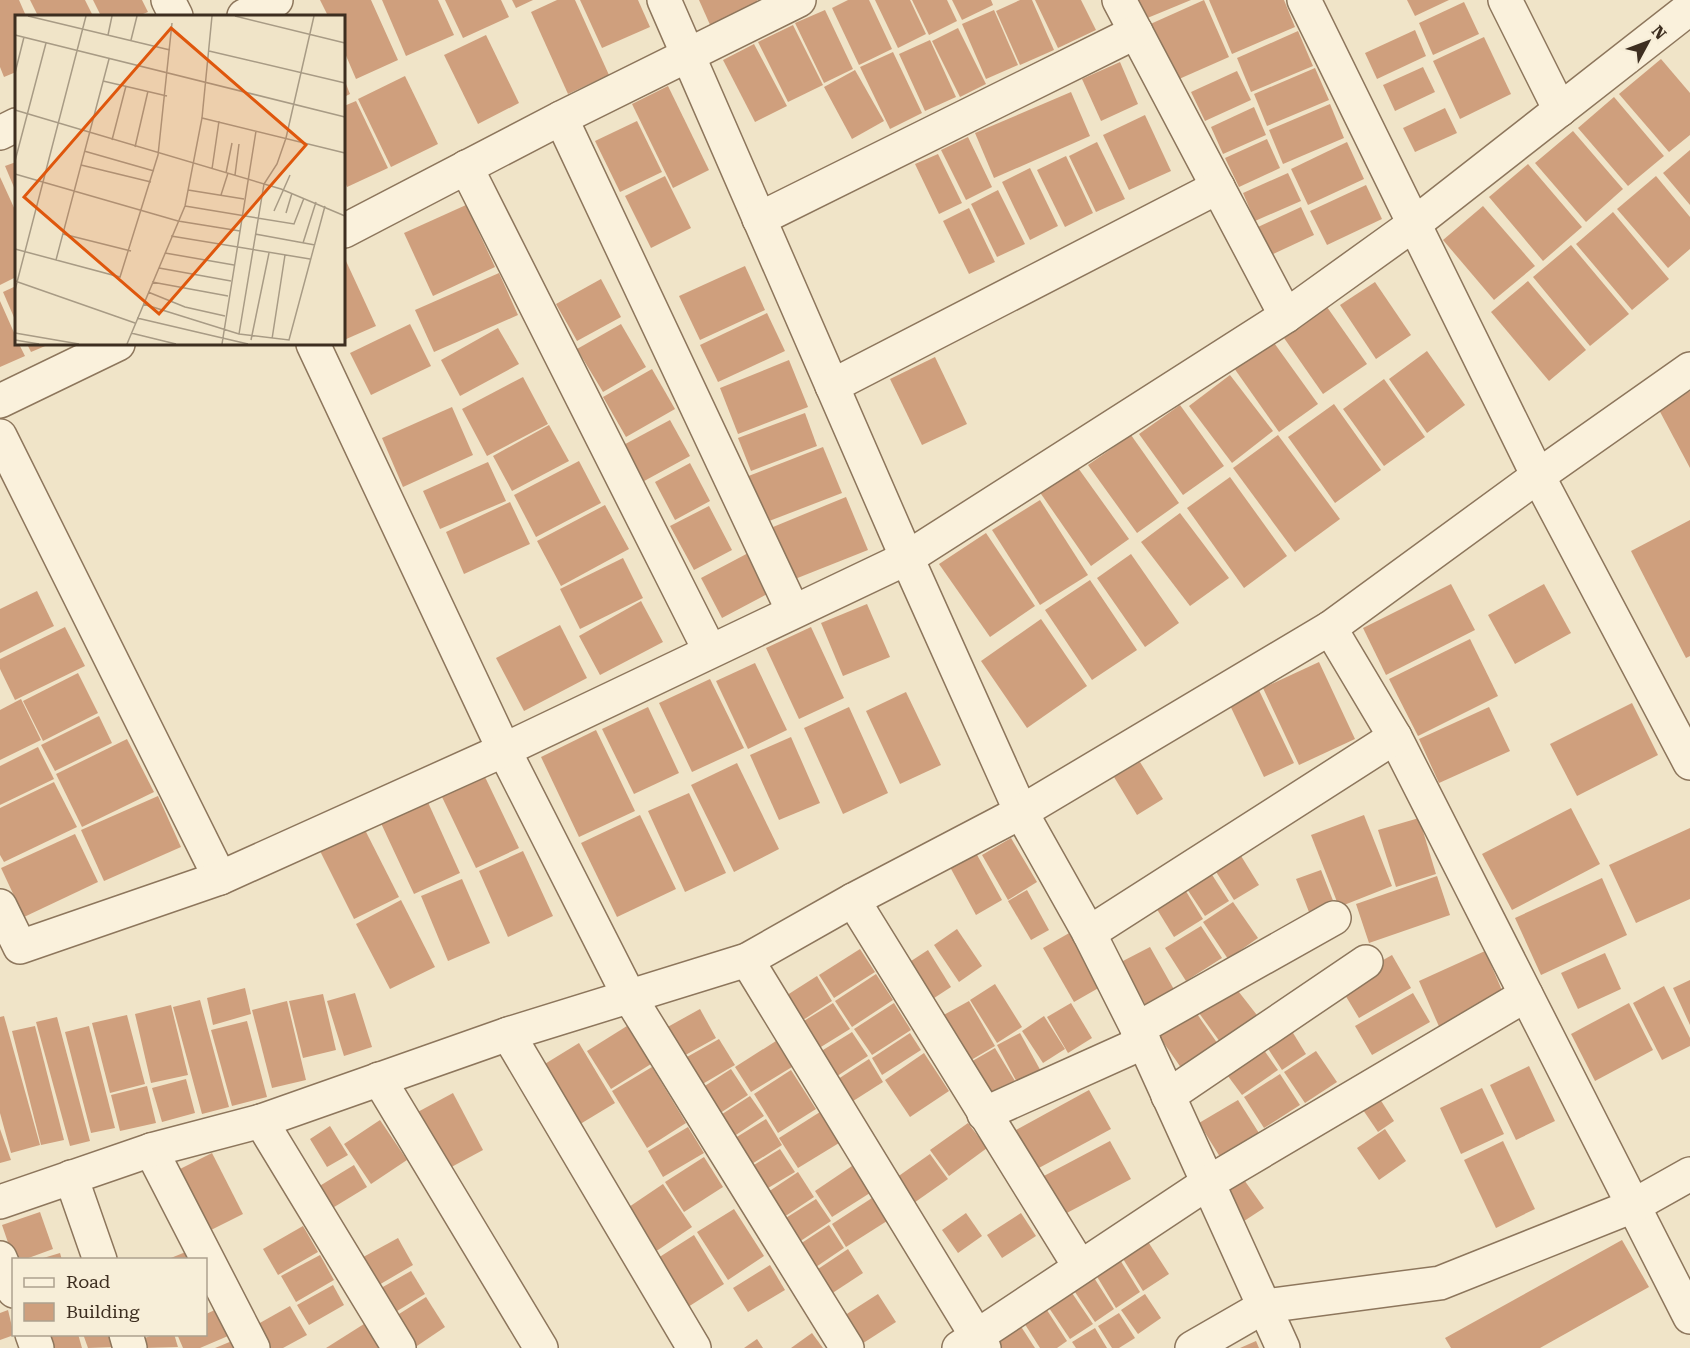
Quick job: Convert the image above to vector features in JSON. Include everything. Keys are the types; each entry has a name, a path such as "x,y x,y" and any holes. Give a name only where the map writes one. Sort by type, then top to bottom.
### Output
{"street":[{"path":"168,0 176,15"},
{"path":"246,15 276,0"},
{"path":"664,0 907,558 1021,812 1089,933 1140,1035 1206,1184 1283,1348"},
{"path":"345,230 687,54 799,0"},
{"path":"1119,0 1286,315"},
{"path":"1304,0 1538,476 1690,763"},
{"path":"1505,0 1560,110"},
{"path":"0,906 20,947 220,878 504,750 907,558 1286,315 1414,225 1690,8"},
{"path":"759,219 1136,32"},
{"path":"561,118 793,611"},
{"path":"0,133 15,126"},
{"path":"465,167 710,651"},
{"path":"832,386 1218,187"},
{"path":"0,401 116,345"},
{"path":"313,345 504,750 628,996 847,1348"},
{"path":"0,1202 151,1150 261,1121 508,1034 747,960 853,900 1021,812 1330,628 1538,476 1690,369"},
{"path":"0,436 220,878"},
{"path":"1330,628 1395,737 1690,1317"},
{"path":"1089,933 1395,737"},
{"path":"853,900 1080,1267"},
{"path":"984,1114 1140,1035 1334,918"},
{"path":"747,960 973,1344 1080,1267 1206,1184 1526,995"},
{"path":"1168,1096 1366,962"},
{"path":"508,1034 694,1348"},
{"path":"379,1079 541,1348"},
{"path":"261,1121 399,1348"},
{"path":"151,1150 207,1258"},
{"path":"1192,1348 1264,1306 1440,1283 1633,1206 1690,1174"},
{"path":"71,1177 99,1258"},
{"path":"0,1258 12,1286"},
{"path":"207,1259 253,1348"}],"building":[{"path":"0,0 19,0 26,15 15,15 15,72 4,77 0,67"},
{"path":"30,0 85,0 92,15 38,15"},
{"path":"93,0 142,0 148,12 140,15 100,15"},
{"path":"320,0 371,0 398,60 356,79 345,53 345,15 328,15"},
{"path":"382,0 438,0 454,35 406,56"},
{"path":"445,0 501,0 509,17 463,38"},
{"path":"512,0 533,0 516,8"},
{"path":"557,0 575,0 609,75 568,94 531,12"},
{"path":"580,0 638,0 650,27 602,48"},
{"path":"699,0 757,0 760,7 711,27"},
{"path":"848,0 869,0 892,49 859,65 832,8"},
{"path":"875,0 910,0 926,34 898,48"},
{"path":"912,0 947,0 957,21 929,35"},
{"path":"952,0 991,0 993,5 962,20"},
{"path":"1020,0 1032,0 1054,50 1020,65 996,11"},
{"path":"1035,0 1081,0 1096,30 1058,48"},
{"path":"1137,0 1191,0 1145,19"},
{"path":"1204,0 1229,57 1170,83 1146,26"},
{"path":"1209,0 1284,0 1295,27 1232,54"},
{"path":"1407,0 1449,0 1415,16"},
{"path":"1464,2 1479,34 1433,55 1419,23"},
{"path":"825,10 853,69 824,83 795,23"},
{"path":"994,10 1018,65 986,79 962,24"},
{"path":"793,25 823,85 788,102 758,42"},
{"path":"958,28 986,84 960,97 932,41"},
{"path":"1415,30 1426,56 1377,79 1365,53"},
{"path":"1298,31 1313,66 1251,92 1237,58"},
{"path":"486,35 519,103 478,124 444,55"},
{"path":"1484,37 1511,94 1460,119 1433,61"},
{"path":"930,40 956,97 925,111 899,54"},
{"path":"754,44 787,106 755,122 723,60"},
{"path":"893,52 922,113 890,129 860,67"},
{"path":"1661,59 1690,93 1690,135 1669,152 1619,94"},
{"path":"1120,62 1138,104 1101,121 1082,79"},
{"path":"1423,67 1435,92 1395,111 1383,85"},
{"path":"1315,68 1329,100 1267,126 1254,94"},
{"path":"855,70 884,121 852,139 824,87"},
{"path":"1237,71 1251,100 1205,121 1191,92"},
{"path":"405,76 438,144 391,167 358,99"},
{"path":"345,82 350,94 345,96"},
{"path":"668,86 709,170 673,188 632,104"},
{"path":"1071,92 1090,136 994,178 975,133"},
{"path":"1614,97 1664,156 1628,186 1578,128"},
{"path":"356,101 388,168 347,187 345,182 345,106"},
{"path":"1330,104 1344,138 1283,164 1269,130"},
{"path":"1254,107 1266,135 1223,154 1211,127"},
{"path":"1445,108 1457,133 1415,152 1403,128"},
{"path":"1145,115 1171,171 1129,190 1103,135"},
{"path":"637,121 662,172 620,192 595,141"},
{"path":"1573,131 1623,189 1586,222 1535,163"},
{"path":"968,137 992,187 966,200 941,150"},
{"path":"1267,139 1280,168 1239,187 1225,158"},
{"path":"1097,142 1125,199 1096,212 1069,156"},
{"path":"1347,142 1364,179 1308,205 1291,169"},
{"path":"1690,150 1690,205 1663,173"},
{"path":"938,154 962,203 939,214 915,164"},
{"path":"1066,156 1093,213 1065,227 1037,170"},
{"path":"15,162 15,190 5,166"},
{"path":"1528,164 1582,227 1543,261 1489,197"},
{"path":"1030,168 1058,226 1030,240 1002,182"},
{"path":"1288,173 1301,201 1255,221 1243,193"},
{"path":"665,176 691,228 651,248 625,196"},
{"path":"1656,176 1690,217 1690,249 1668,268 1617,209"},
{"path":"0,177 15,210 15,278 0,285"},
{"path":"1366,185 1382,219 1327,245 1310,211"},
{"path":"998,190 1025,244 997,257 971,204"},
{"path":"466,205 495,267 433,296 404,233"},
{"path":"1483,206 1535,266 1494,300 1443,240"},
{"path":"1301,207 1314,235 1271,255 1258,227"},
{"path":"969,208 995,262 969,274 943,221"},
{"path":"1613,212 1669,279 1632,310 1576,244"},
{"path":"1571,245 1629,314 1590,346 1533,277"},
{"path":"345,262 376,326 345,340"},
{"path":"745,266 765,310 700,340 679,296"},
{"path":"499,273 518,315 434,352 415,310"},
{"path":"601,279 621,317 577,341 556,304"},
{"path":"1528,281 1586,350 1549,381 1491,312"},
{"path":"1375,282 1411,335 1376,359 1340,305"},
{"path":"15,286 15,320 3,292"},
{"path":"0,301 15,335 15,345 20,345 25,356 0,367"},
{"path":"1327,307 1367,364 1323,394 1284,338"},
{"path":"767,313 785,351 718,382 700,345"},
{"path":"410,324 431,366 371,395 350,353"},
{"path":"621,324 646,367 603,392 577,349"},
{"path":"498,328 519,364 460,396 441,360"},
{"path":"1272,340 1318,404 1279,432 1234,368"},
{"path":"28,345 48,345 31,352"},
{"path":"1427,351 1465,405 1427,433 1389,379"},
{"path":"935,357 967,424 922,445 890,379"},
{"path":"789,360 808,407 738,434 720,388"},
{"path":"652,369 675,409 626,437 603,397"},
{"path":"1230,375 1273,431 1232,463 1189,406"},
{"path":"523,377 548,424 487,456 462,409"},
{"path":"1384,379 1425,437 1384,466 1343,409"},
{"path":"1690,391 1690,468 1658,408"},
{"path":"1334,404 1381,470 1335,503 1288,437"},
{"path":"1180,405 1224,466 1183,495 1139,434"},
{"path":"452,407 473,455 403,487 382,438"},
{"path":"805,413 817,446 751,471 738,438"},
{"path":"670,420 690,456 635,486 616,449"},
{"path":"549,425 569,461 512,491 493,456"},
{"path":"1131,435 1179,503 1137,533 1088,465"},
{"path":"1278,435 1340,519 1295,552 1233,468"},
{"path":"823,447 842,493 764,523 746,477"},
{"path":"579,461 601,503 536,537 514,495"},
{"path":"488,462 506,501 440,529 423,491"},
{"path":"690,463 710,501 675,520 655,482"},
{"path":"1076,465 1129,539 1091,566 1039,491"},
{"path":"1230,477 1287,556 1244,588 1187,508"},
{"path":"846,497 868,550 795,579 773,527"},
{"path":"1040,500 1088,575 1040,605 992,530"},
{"path":"510,502 530,544 464,574 446,532"},
{"path":"605,505 629,549 561,586 537,541"},
{"path":"709,506 732,550 694,570 670,526"},
{"path":"1180,513 1229,578 1190,606 1141,542"},
{"path":"1690,520 1690,656 1686,658 1631,551"},
{"path":"986,533 1035,606 990,637 939,564"},
{"path":"752,551 773,591 722,618 701,578"},
{"path":"1131,554 1179,623 1145,647 1097,578"},
{"path":"623,558 643,598 580,629 560,589"},
{"path":"1090,580 1137,650 1092,680 1045,610"},
{"path":"1451,584 1475,630 1386,675 1363,628"},
{"path":"1544,584 1571,633 1515,664 1488,615"},
{"path":"37,591 54,626 0,653 0,609"},
{"path":"641,601 663,642 600,675 579,636"},
{"path":"867,604 890,657 843,676 821,623"},
{"path":"1041,619 1087,686 1027,728 981,661"},
{"path":"560,625 587,678 524,711 496,658"},
{"path":"65,627 85,666 15,700 0,669 0,659"},
{"path":"811,627 844,698 799,719 766,648"},
{"path":"1470,639 1498,696 1418,736 1389,679"},
{"path":"1319,662 1355,739 1299,765 1263,688"},
{"path":"755,663 787,730 748,749 716,681"},
{"path":"78,673 98,713 43,741 23,701"},
{"path":"710,679 744,748 692,772 659,703"},
{"path":"1256,684 1294,763 1264,777 1227,699"},
{"path":"906,692 941,765 900,784 866,711"},
{"path":"21,699 41,740 0,760 0,710"},
{"path":"1632,703 1658,755 1577,796 1550,744"},
{"path":"648,707 679,773 634,794 602,729"},
{"path":"849,707 888,793 843,814 804,728"},
{"path":"1489,707 1510,751 1439,783 1419,739"},
{"path":"99,716 112,743 55,771 41,745"},
{"path":"596,730 635,811 579,837 541,757"},
{"path":"791,737 820,803 779,820 750,755"},
{"path":"127,739 154,792 82,827 56,774"},
{"path":"38,747 54,779 0,805 0,766"},
{"path":"1140,762 1163,799 1137,815 1114,777"},
{"path":"737,763 779,849 734,872 691,785"},
{"path":"485,777 519,848 476,868 442,797"},
{"path":"54,782 77,827 4,862 0,855 0,808"},
{"path":"689,793 726,873 685,892 648,811"},
{"path":"158,796 181,847 104,881 81,830"},
{"path":"426,798 460,873 414,894 379,819"},
{"path":"1571,808 1600,864 1512,910 1482,854"},
{"path":"640,815 676,889 617,917 581,843"},
{"path":"1364,815 1392,886 1339,907 1311,835"},
{"path":"1419,818 1436,874 1396,887 1378,830"},
{"path":"362,824 399,897 354,919 317,845"},
{"path":"1690,828 1690,899 1636,923 1609,865"},
{"path":"75,834 98,882 24,917 1,868"},
{"path":"1011,838 1037,882 1008,900 982,855"},
{"path":"523,851 553,916 508,937 479,871"},
{"path":"1238,851 1259,885 1234,900 1213,867"},
{"path":"976,853 1002,900 976,915 950,867"},
{"path":"1207,867 1229,901 1205,916 1183,883"},
{"path":"1321,870 1334,903 1309,912 1296,879"},
{"path":"1437,876 1450,915 1369,943 1356,904"},
{"path":"1602,878 1627,935 1541,975 1515,918"},
{"path":"462,879 490,943 448,961 421,896"},
{"path":"1179,880 1203,919 1174,937 1150,898"},
{"path":"1027,890 1049,930 1031,940 1008,901"},
{"path":"401,900 435,967 390,989 356,924"},
{"path":"1233,902 1258,938 1228,959 1203,922"},
{"path":"1201,926 1222,958 1186,981 1165,948"},
{"path":"957,929 982,966 959,982 934,945"},
{"path":"1071,932 1102,986 1074,1002 1043,948"},
{"path":"1150,947 1176,993 1148,1009 1121,962"},
{"path":"860,949 875,972 834,998 819,975"},
{"path":"928,950 951,987 928,1002 905,965"},
{"path":"1485,951 1507,1002 1441,1031 1419,981"},
{"path":"1605,953 1621,989 1578,1009 1561,973"},
{"path":"1392,955 1411,988 1359,1018 1339,985"},
{"path":"876,974 893,1000 852,1027 835,1001"},
{"path":"817,976 832,1001 800,1022 784,997"},
{"path":"1690,980 1690,1025 1673,988"},
{"path":"995,984 1022,1027 997,1043 970,1000"},
{"path":"1664,986 1690,1038 1690,1046 1662,1060 1633,1003"},
{"path":"1235,987 1260,1019 1223,1046 1199,1013"},
{"path":"245,988 251,1014 213,1025 207,998"},
{"path":"355,993 372,1047 344,1056 327,1001"},
{"path":"1413,993 1430,1022 1372,1055 1355,1026"},
{"path":"323,994 336,1050 303,1058 289,1001"},
{"path":"200,1000 229,1107 202,1114 173,1007"},
{"path":"287,1001 306,1080 272,1088 252,1010"},
{"path":"969,1001 995,1046 966,1063 940,1017"},
{"path":"833,1003 850,1029 816,1050 799,1024"},
{"path":"894,1003 911,1030 872,1055 854,1029"},
{"path":"1071,1003 1092,1038 1068,1053 1047,1017"},
{"path":"1629,1003 1653,1050 1595,1081 1571,1034"},
{"path":"171,1005 188,1075 151,1083 135,1014"},
{"path":"700,1009 716,1038 680,1058 664,1029"},
{"path":"1195,1011 1220,1047 1184,1072 1159,1036"},
{"path":"127,1015 145,1084 110,1093 92,1023"},
{"path":"4,1016 40,1145 11,1153 0,1113 0,1017"},
{"path":"1044,1016 1065,1049 1043,1063 1022,1031"},
{"path":"57,1017 90,1141 70,1146 36,1022"},
{"path":"247,1021 267,1097 232,1106 211,1030"},
{"path":"35,1026 64,1140 41,1145 12,1031"},
{"path":"89,1026 115,1128 91,1133 65,1032"},
{"path":"627,1026 651,1064 611,1089 587,1051"},
{"path":"1290,1028 1306,1054 1282,1070 1265,1044"},
{"path":"852,1032 868,1056 831,1080 815,1055"},
{"path":"910,1033 921,1050 882,1075 872,1058"},
{"path":"1020,1033 1043,1075 1020,1088 997,1045"},
{"path":"719,1039 735,1065 694,1089 678,1062"},
{"path":"776,1041 792,1067 751,1092 735,1067"},
{"path":"579,1043 615,1103 572,1129 535,1070"},
{"path":"1261,1046 1278,1070 1242,1095 1225,1072"},
{"path":"995,1048 1015,1081 989,1096 969,1063"},
{"path":"1316,1051 1337,1082 1305,1103 1284,1072"},
{"path":"924,1053 949,1091 910,1117 885,1080"},
{"path":"869,1059 883,1082 850,1103 835,1081"},
{"path":"1529,1066 1555,1121 1516,1140 1490,1085"},
{"path":"652,1067 686,1123 647,1148 612,1091"},
{"path":"731,1069 748,1095 714,1117 697,1091"},
{"path":"791,1070 816,1109 778,1133 754,1094"},
{"path":"1280,1074 1300,1105 1264,1128 1244,1097"},
{"path":"186,1079 195,1113 162,1122 152,1088"},
{"path":"147,1086 156,1123 120,1131 111,1095"},
{"path":"1482,1088 1504,1134 1461,1154 1440,1108"},
{"path":"1089,1090 1111,1129 1037,1169 1016,1130"},
{"path":"453,1093 483,1150 444,1171 414,1114"},
{"path":"750,1096 764,1116 727,1141 713,1120"},
{"path":"1378,1096 1394,1121 1378,1132 1361,1107"},
{"path":"1238,1100 1264,1141 1225,1165 1199,1123"},
{"path":"820,1112 839,1143 798,1168 779,1138"},
{"path":"766,1119 782,1145 744,1169 727,1143"},
{"path":"380,1120 407,1160 371,1184 344,1144"},
{"path":"968,1123 987,1148 949,1176 930,1150"},
{"path":"330,1126 348,1155 327,1167 310,1139"},
{"path":"688,1127 704,1153 663,1177 648,1151"},
{"path":"0,1129 11,1160 0,1163"},
{"path":"1385,1129 1406,1161 1379,1180 1357,1148"},
{"path":"1110,1141 1131,1179 1063,1215 1042,1177"},
{"path":"1503,1141 1535,1209 1496,1228 1464,1160"},
{"path":"780,1149 795,1172 763,1191 749,1168"},
{"path":"212,1153 243,1214 207,1232 176,1171"},
{"path":"930,1154 948,1179 911,1205 893,1180"},
{"path":"704,1157 723,1187 684,1212 665,1182"},
{"path":"354,1165 367,1187 326,1212 313,1190"},
{"path":"852,1166 870,1193 832,1217 815,1191"},
{"path":"798,1172 814,1197 781,1219 765,1194"},
{"path":"1242,1177 1264,1208 1241,1223 1220,1191"},
{"path":"663,1184 692,1227 655,1252 626,1209"},
{"path":"872,1198 887,1221 846,1247 832,1224"},
{"path":"816,1199 831,1221 796,1244 781,1221"},
{"path":"734,1209 764,1256 728,1280 697,1232"},
{"path":"40,1212 53,1249 28,1258 13,1258 2,1225"},
{"path":"966,1213 982,1236 958,1253 942,1230"},
{"path":"1021,1213 1036,1236 1002,1258 987,1235"},
{"path":"829,1225 844,1248 810,1271 794,1248"},
{"path":"303,1226 318,1252 278,1275 263,1249"},
{"path":"694,1235 724,1284 688,1307 658,1258"},
{"path":"1145,1237 1169,1274 1143,1291 1120,1254"},
{"path":"398,1238 413,1265 372,1289 356,1261"},
{"path":"1622,1240 1649,1287 1540,1348 1451,1348 1445,1338"},
{"path":"848,1249 863,1273 828,1296 812,1273"},
{"path":"188,1251 190,1258 171,1258"},
{"path":"60,1253 61,1258 43,1258"},
{"path":"320,1255 334,1280 296,1302 281,1276"},
{"path":"1117,1255 1140,1292 1116,1308 1093,1270"},
{"path":"770,1265 785,1290 748,1312 733,1288"},
{"path":"411,1271 425,1294 389,1316 374,1292"},
{"path":"1091,1273 1114,1309 1095,1322 1071,1286"},
{"path":"333,1285 344,1305 309,1325 297,1305"},
{"path":"1068,1287 1093,1324 1070,1339 1045,1302"},
{"path":"878,1294 896,1322 857,1347 839,1319"},
{"path":"1145,1294 1161,1318 1138,1334 1121,1310"},
{"path":"426,1297 445,1327 414,1348 391,1319"},
{"path":"1043,1304 1067,1341 1057,1348 1040,1348 1021,1318"},
{"path":"290,1306 307,1335 283,1348 271,1348 258,1324"},
{"path":"217,1309 228,1336 200,1348 183,1348 178,1336 207,1336 207,1314"},
{"path":"8,1310 12,1336 0,1340 0,1313"},
{"path":"1119,1313 1135,1338 1119,1348 1112,1348 1098,1326"},
{"path":"1018,1322 1035,1348 1000,1348 993,1337"},
{"path":"364,1324 379,1348 326,1348"},
{"path":"1095,1328 1107,1348 1076,1348 1072,1342"},
{"path":"812,1333 823,1348 791,1348"},
{"path":"46,1336 79,1336 82,1348 50,1348"},
{"path":"84,1336 111,1336 114,1347 88,1348"},
{"path":"150,1336 175,1336 178,1347 143,1348 140,1340"},
{"path":"757,1339 763,1348 744,1348"},
{"path":"232,1341 235,1348 215,1348"},
{"path":"1256,1341 1259,1348 1240,1348"}]}
